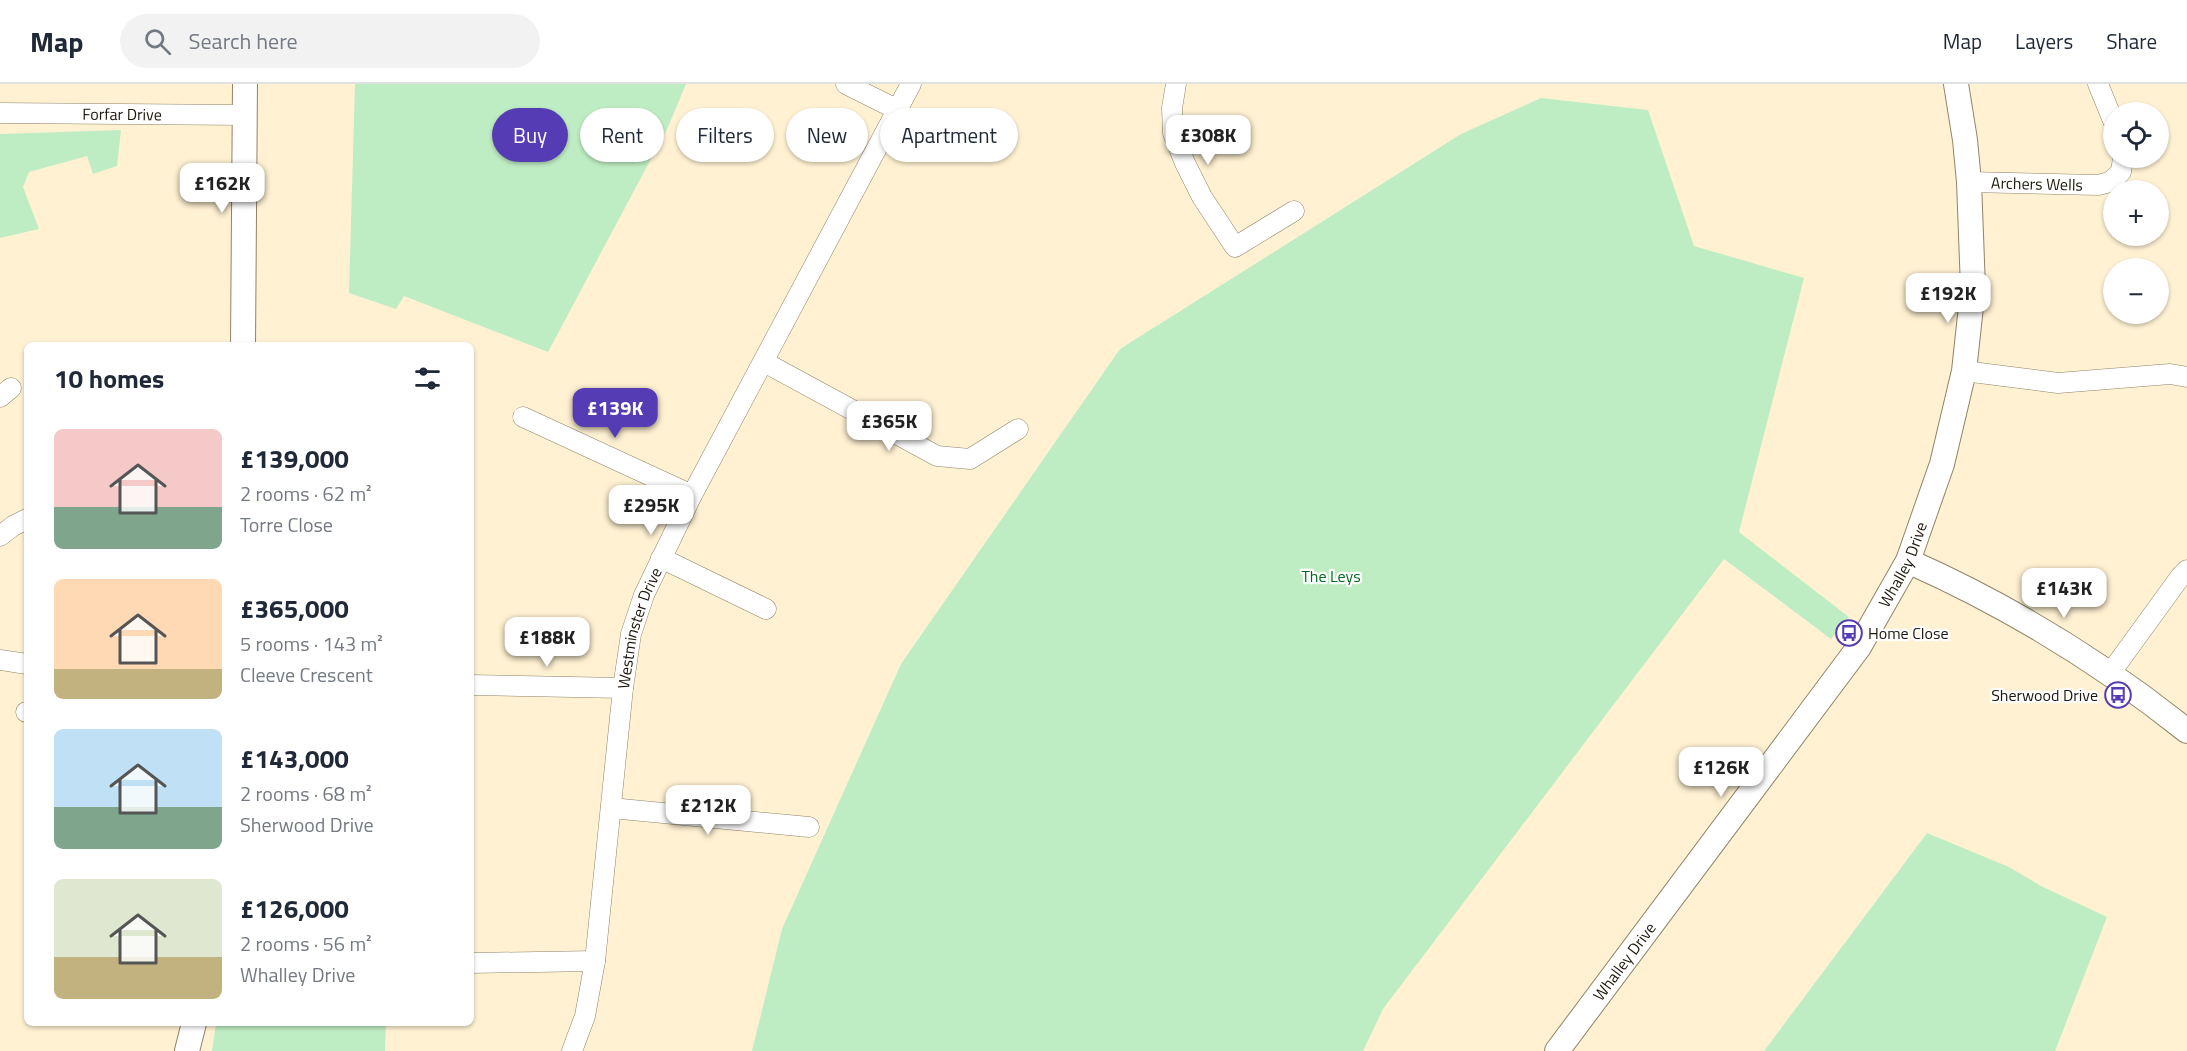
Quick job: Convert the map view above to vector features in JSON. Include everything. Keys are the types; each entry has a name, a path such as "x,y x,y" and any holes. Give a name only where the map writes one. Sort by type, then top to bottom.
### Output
{"street":[{"path":"243,342 245,84"},
{"path":"846,84 894,108"},
{"name":"Westminster Drive","path":"897,108 911,84"},
{"path":"1176,84 1172,108 1173,133 1202,197 1235,247 1294,211"},
{"name":"Whalley Drive","path":"1557,1051 1859,647 1908,561 1942,464 1964,371 1972,288 1969,182 1956,84"},
{"path":"2098,84 2105,102"},
{"name":"Forfar Drive","path":"0,113 244,115"},
{"name":"Westminster Drive","path":"572,1051 585,1016 594,961 623,688 631,634 644,594 692,495 880,140"},
{"name":"Archers Wells","path":"1969,182 2098,185 2110,182 2121,172 2122,168"},
{"path":"764,362 937,456 970,459 1018,429"},
{"path":"1964,371 2058,383 2170,374 2187,377"},
{"path":"523,417 692,495"},
{"path":"0,537 24,520"},
{"path":"661,558 766,609"},
{"path":"1908,561 2012,612 2109,675 2187,730"},
{"path":"2109,675 2187,570"},
{"path":"0,660 24,664"},
{"path":"474,685 623,688"},
{"path":"611,808 809,827"},
{"path":"474,963 594,961"},
{"path":"188,1051 193,1026"}],"green space":[{"path":"355,84 686,84 664,134 664,108 580,108 580,162 649,162 548,352 404,296 396,309 349,293"},
{"name":"The Leys","path":"1541,98 1648,110 1694,246 1804,278 1739,532 1849,617 1831,639 1724,559 1383,1009 1363,1051 752,1051 782,929 901,664 1120,349 1461,134"},
{"path":"121,130 117,166 93,174 87,156 29,172 23,187 39,229 0,238 0,134"},
{"path":"1927,833 2009,867 2041,886 2107,917 2055,1051 1764,1051"},
{"path":"216,1026 386,1026 385,1051 212,1051"}],"place":[{"name":"Home Close","path":"1849,633"},
{"name":"Sherwood Drive","path":"2118,695"}]}
